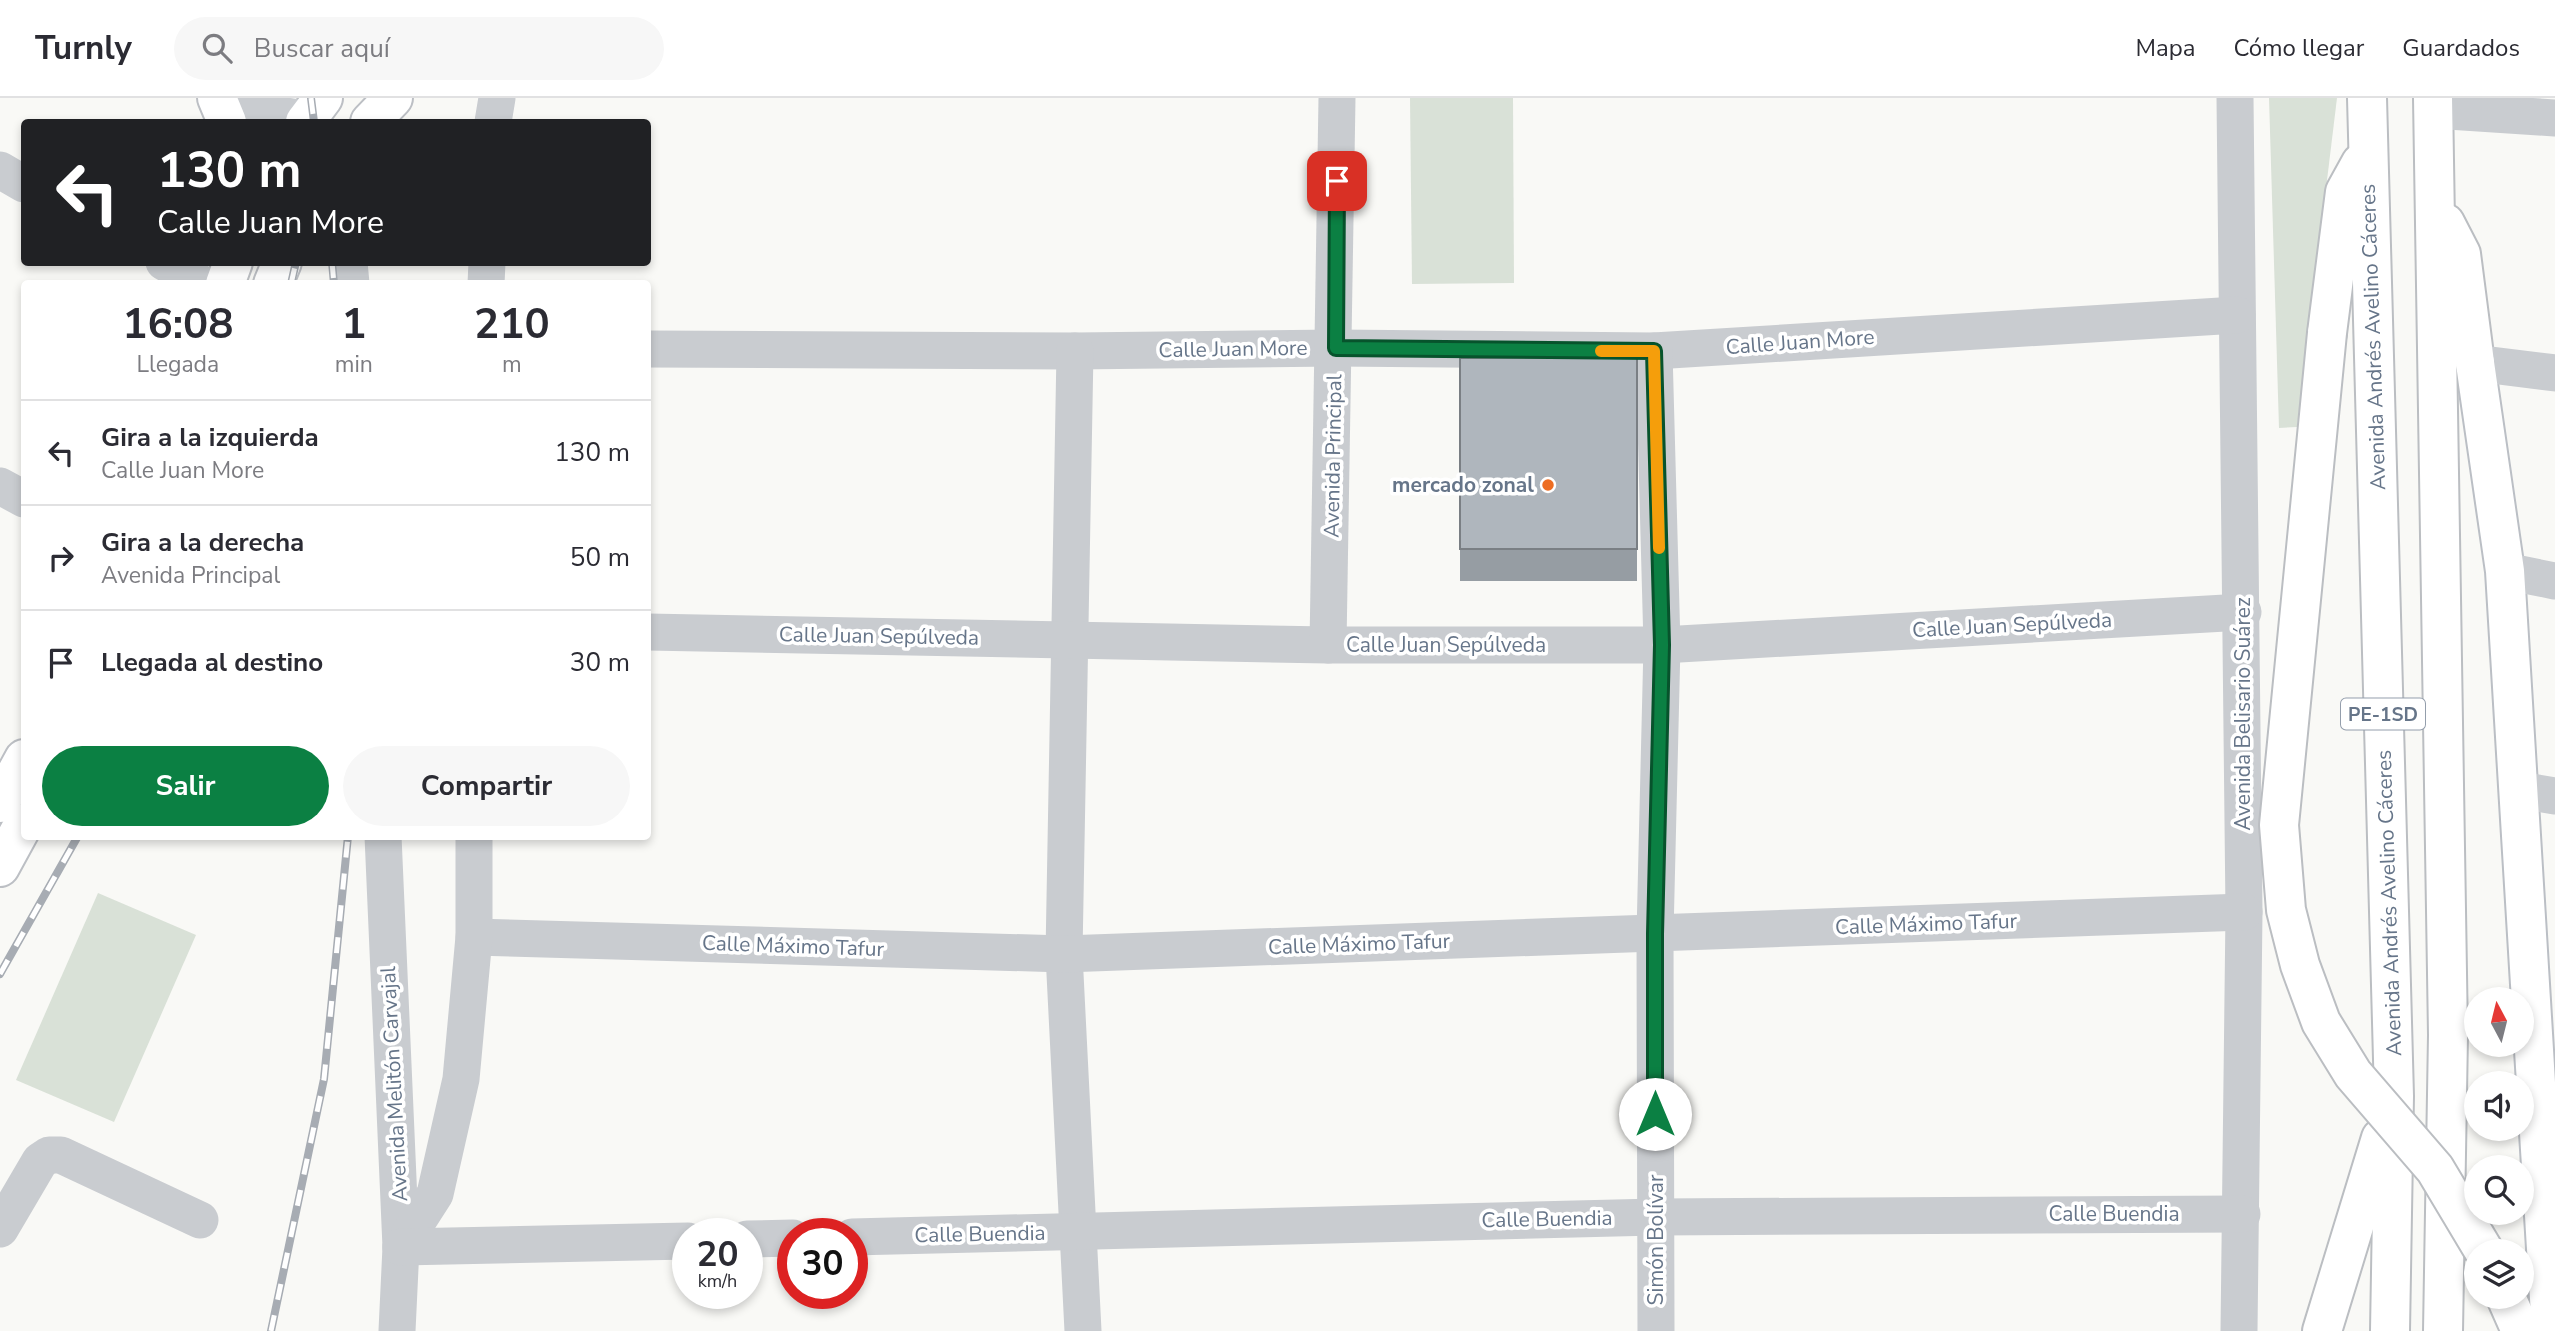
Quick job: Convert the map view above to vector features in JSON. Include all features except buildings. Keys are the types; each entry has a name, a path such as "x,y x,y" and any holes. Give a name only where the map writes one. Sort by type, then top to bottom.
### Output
{"main road":[{"path":"217,98 227,119"},
{"path":"373,119 393,98"},
{"name":"Avenida Andrés Avelino Cáceres","path":"2367,98 2394,1096 2390,1331"},
{"name":"PE-1SD","path":"2433,104 2448,1034 2443,1331"},
{"path":"2368,152 2345,192 2327,333 2279,825 2286,910 2300,965 2321,1022 2353,1074 2435,1169 2477,1239"},
{"path":"2435,203 2461,254 2537,793 2545,1048 2534,1320"},
{"path":"0,803 21,764"},
{"path":"0,867 21,828"},
{"path":"2322,1331 2394,1096"}],"street":[{"path":"238,98 259,112 307,110"},
{"path":"493,119 496,98"},
{"name":"Avenida Principal","path":"1328,645 1336,348 1337,98"},
{"name":"Avenida Belisario Suárez","path":"2235,98 2243,612 2244,912 2239,1331"},
{"path":"2433,104 2555,118"},
{"path":"0,170 21,182"},
{"path":"171,266 195,280"},
{"name":"Calle Juan More","path":"651,349 1075,351 1336,348 1654,351 2237,315"},
{"path":"1075,351 1064,954 1083,1331"},
{"name":"Simón Bolívar","path":"1654,351 1662,645 1655,934 1656,1331"},
{"path":"2475,363 2555,373"},
{"path":"0,486 21,497"},
{"path":"2505,571 2555,580"},
{"name":"Calle Juan Sepúlveda","path":"651,632 1328,645 1662,645 2243,612"},
{"name":"Avenida Melitón Carvajal","path":"383,840 401,1247 397,1331"},
{"path":"401,1247 435,1194 461,1079 474,937 474,840"},
{"name":"Calle Máximo Tafur","path":"474,937 1064,954 2244,912"},
{"path":"0,1228 40,1161 49,1155 61,1155 200,1220"},
{"name":"Calle Buendia","path":"868,1237 1656,1217 2242,1214"},
{"path":"401,1247 672,1241"}],"shaded area":[{"path":"1410,98 1513,98 1514,283 1412,284"},
{"path":"2269,98 2337,98 2297,427 2279,428"},
{"path":"98,893 196,935 114,1122 16,1080"}],"railway":[{"path":"311,98 314,119"},
{"path":"292,280 295,266"},
{"path":"332,266 334,280"},
{"path":"0,974 76,840"},
{"path":"271,1331 324,1079 348,840"}],"slow traffic":[{"path":"1601,351 1654,351 1659,548"}],"place":[{"name":"mercado zonal","path":"1548,485"}],"route":[{"path":"1337,181 1336,348 1654,351 1662,645 1655,934 1655,1114"}]}
